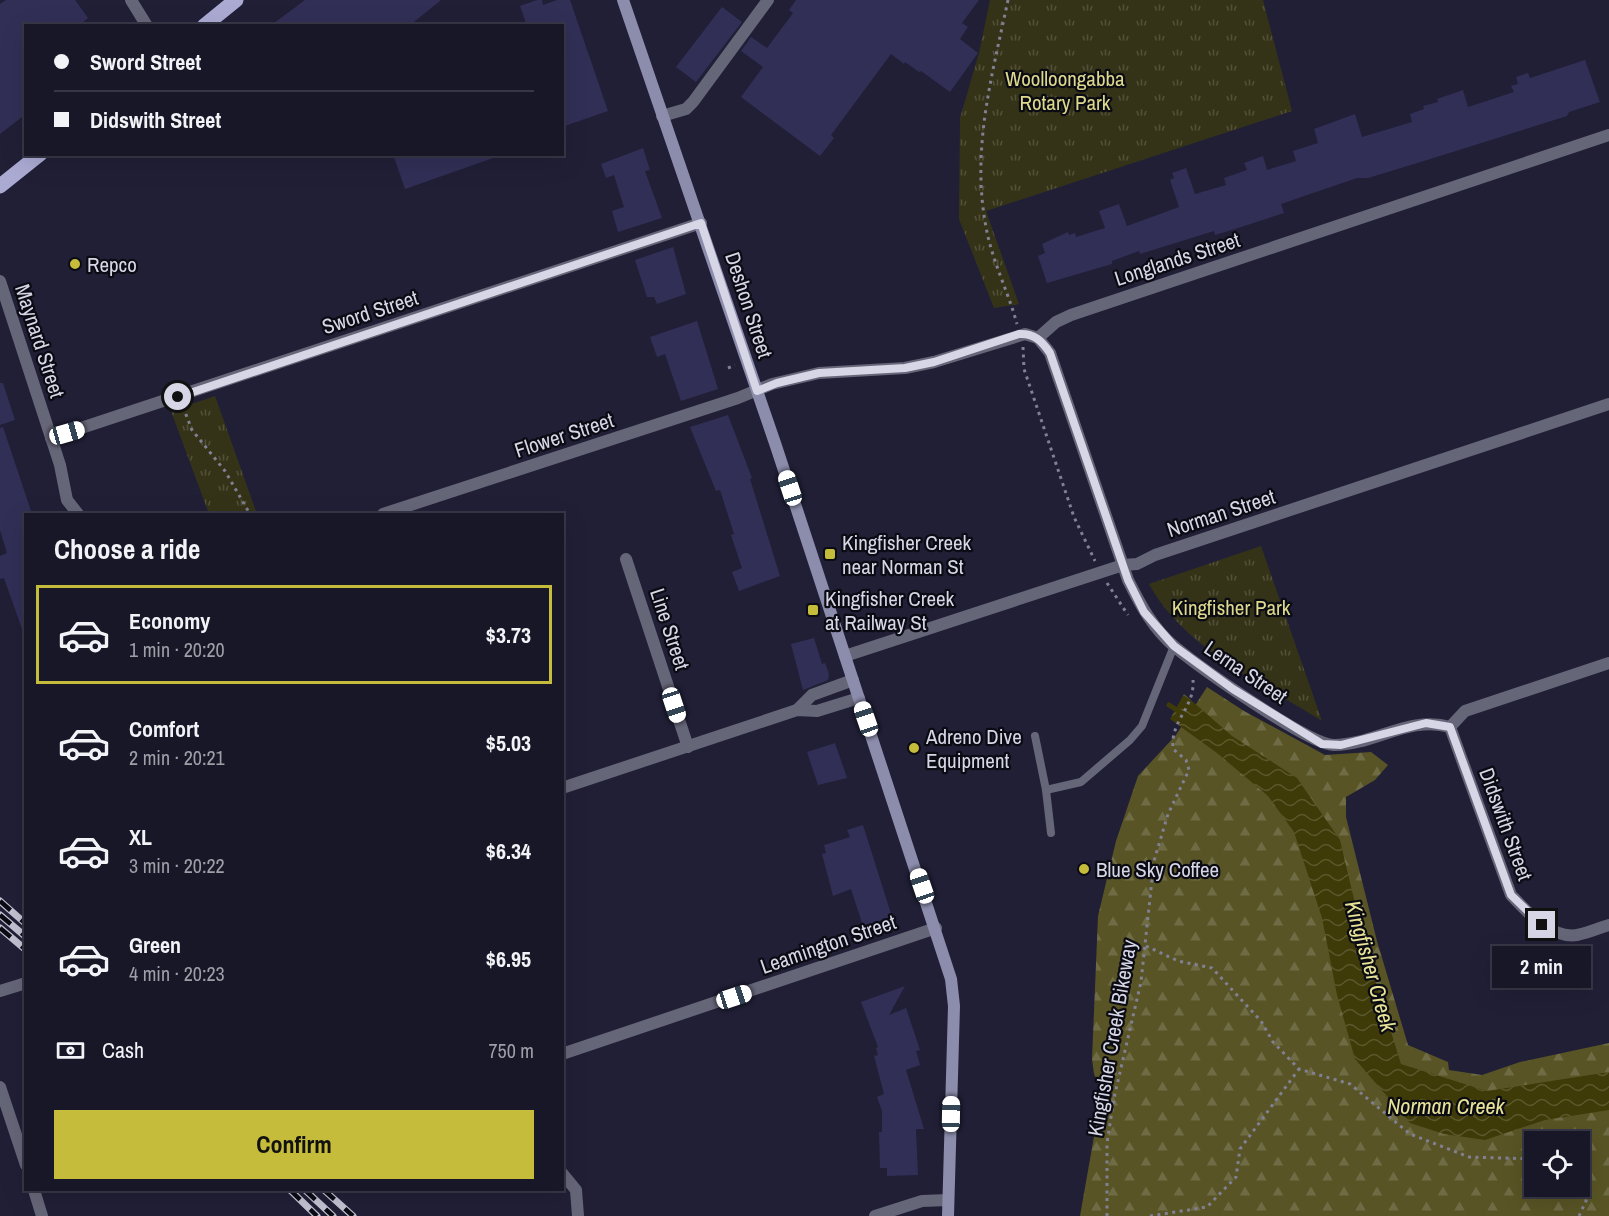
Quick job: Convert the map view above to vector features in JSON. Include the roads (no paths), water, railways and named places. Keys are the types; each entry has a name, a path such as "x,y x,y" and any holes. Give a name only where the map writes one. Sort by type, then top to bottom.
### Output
{"main road":[{"path":"206,24 236,0"},
{"path":"0,186 38,156"}],"street":[{"path":"131,0 146,24"},
{"name":"Deshon Street","path":"623,0 701,223 936,928 953,993 948,1216"},
{"path":"662,116 686,109 693,102 768,0"},
{"name":"Longlands Street","path":"1038,338 1056,322 1071,315 1609,135"},
{"name":"Sword Street","path":"51,438 701,223"},
{"name":"Maynard Street","path":"0,281 51,438 67,500 77,513"},
{"path":"757,391 777,383 819,373 905,368 934,362 1019,334 1038,338"},
{"name":"Lerna Street","path":"1038,338 1050,353 1123,565 1144,612 1174,646 1233,689 1322,744 1341,745 1426,723 1450,727"},
{"name":"Flower Street","path":"386,513 757,391"},
{"name":"Norman Street","path":"845,656 1123,565 1137,564 1155,555 1609,404"},
{"name":"Line Street","path":"626,559 688,747"},
{"path":"1450,727 1466,711 1609,663"},
{"path":"797,710 812,695 853,680"},
{"path":"564,787 797,710 817,711 859,698"},
{"name":"Didswith Street","path":"1450,727 1511,895 1527,913 1556,932 1575,936 1609,925"},
{"name":"Leamington Street","path":"564,1053 936,928"},
{"path":"0,991 24,984"},
{"path":"0,1087 24,1159"},
{"path":"564,1175 576,1190 579,1216"},
{"path":"33,1191 42,1216"},
{"path":"875,1216 922,1201 948,1200"}],"lane":[{"path":"1046,790 1081,782 1130,740 1142,726 1174,646"},
{"path":"1035,736 1046,790 1051,833"}],"water":[{"name":"Norman Creek","path":"1184,694 1232,736 1297,778 1340,840 1367,954 1401,1064 1487,1091 1609,1072 1609,1110 1545,1120 1485,1140 1444,1134 1410,1123 1355,1059 1337,995 1322,918 1294,832 1268,796 1217,753 1170,719"}],"waterway":[{"name":"Kingfisher Creek","path":"1169,705 1180,712"}],"railway":[{"path":"0,901 24,922"},
{"path":"0,915 24,935"},
{"path":"0,928 24,948"},
{"path":"291,1191 317,1216"},
{"path":"306,1191 333,1216"},
{"path":"325,1191 353,1216"}],"place":[{"name":"Repco","path":"75,264"},
{"name":"Kingfisher Creek near Norman St","path":"830,554"},
{"name":"Kingfisher Creek at Railway St","path":"813,610"},
{"name":"Adreno Dive Equipment","path":"914,748"},
{"name":"Blue Sky Coffee","path":"1084,869"}],"park label":[{"name":"Woolloongabba Rotary Park","path":"1065,90"},
{"name":"Kingfisher Park","path":"1231,607"}]}
